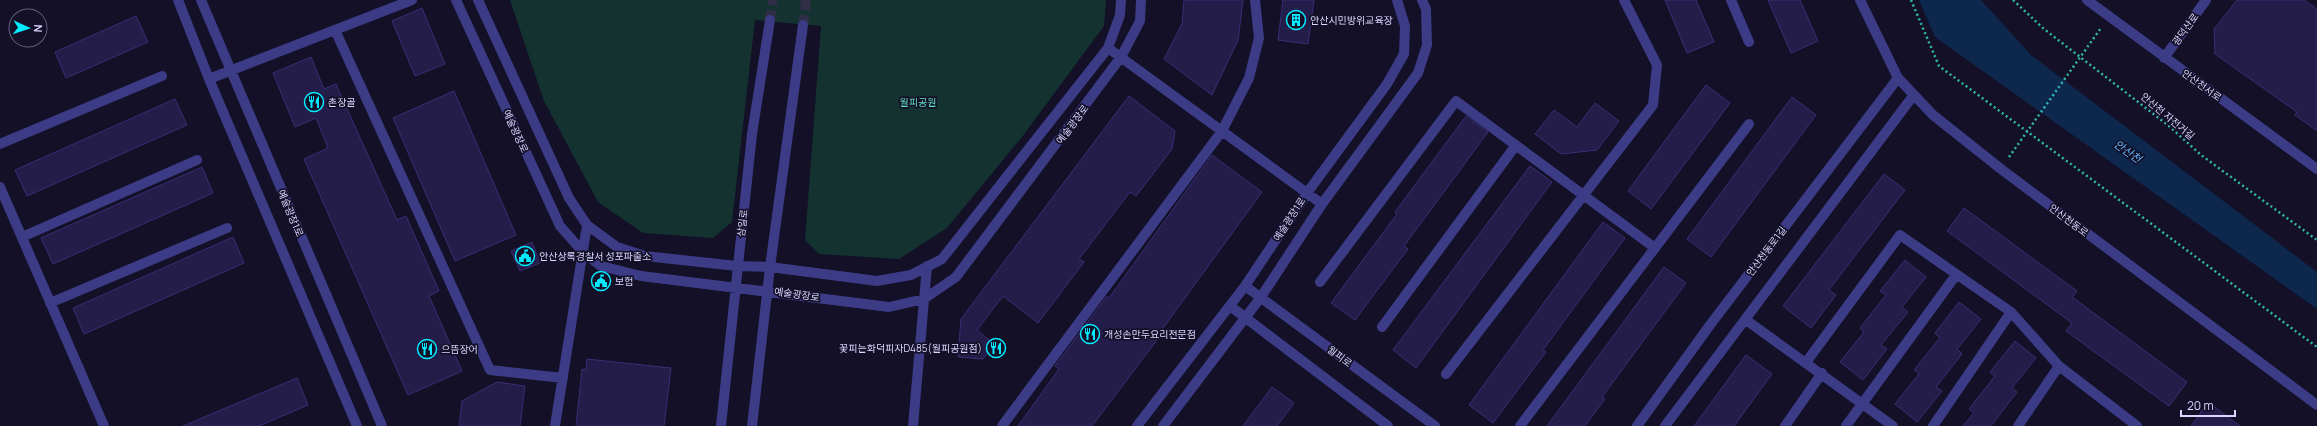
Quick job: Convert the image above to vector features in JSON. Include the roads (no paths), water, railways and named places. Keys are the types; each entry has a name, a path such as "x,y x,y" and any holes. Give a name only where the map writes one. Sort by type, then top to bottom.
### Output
{"street":[{"path":"178,0 209,79 357,426"},
{"name":"예술광장1로","path":"201,0 382,426"},
{"path":"209,79 412,0"},
{"name":"예술광장로","path":"456,0 560,226 583,252 601,266 641,276 734,289 767,290 889,307 924,299 956,277 1121,57 1140,21 1141,0"},
{"name":"예술광장로","path":"478,0 569,198 587,224 617,247 645,256 737,266 770,267 877,281 910,275 942,259 1108,48 1120,15 1121,0"},
{"path":"1002,426 1222,131 1249,78 1259,38 1255,0"},
{"name":"예술광장1로","path":"1138,426 1245,286 1307,193 1387,84 1404,54 1405,26 1398,0"},
{"name":"예술광장1로","path":"1163,426 1261,298 1322,204 1418,73 1427,45 1426,9 1422,0"},
{"path":"1446,374 1653,105 1657,65 1624,0"},
{"path":"1731,0 1749,42"},
{"name":"안산천동로","path":"1860,0 1898,78 1913,96 1933,115 2001,169 2317,405"},
{"name":"안산천서로","path":"2087,0 2108,18 2317,169"},
{"name":"광덕산로","path":"2164,58 2206,0"},
{"name":"삼일로","path":"721,426 734,289 752,134 770,20"},
{"path":"752,426 767,290 803,25"},
{"path":"334,30 490,370 563,378"},
{"path":"1108,48 1322,204"},
{"path":"0,144 162,76"},
{"name":"안산천동로1길","path":"1637,426 1710,325 1898,78"},
{"path":"1665,426 1913,96"},
{"path":"1320,282 1456,101 1656,248"},
{"path":"1520,426 1749,124"},
{"path":"1382,327 1516,145"},
{"path":"22,237 198,160"},
{"path":"0,187 104,426"},
{"path":"555,426 587,224"},
{"path":"50,303 227,228"},
{"path":"1807,361 1900,235 2011,312 2059,366 2137,426"},
{"path":"913,426 927,266"},
{"path":"1846,426 1956,275"},
{"name":"월피로","path":"1245,286 1435,426"},
{"path":"1230,306 1388,426"},
{"path":"1933,426 2011,312"},
{"path":"1746,320 1807,361 1894,426"},
{"path":"2018,426 2059,366"},
{"path":"1785,426 1822,373"}],"water":[{"name":"안산천","path":"1919,0 1981,0 2031,55 2317,272 2317,309 1935,37"}],"tunnel":[{"path":"770,20 773,0"},
{"path":"803,25 806,0"}],"place":[{"name":"안산시민방위교육장","path":"1296,20"},
{"name":"촌장골","path":"314,102"},
{"name":"안산상록경찰서 성포파출소","path":"525,256"},
{"name":"보험","path":"601,281"},
{"name":"개성손만두요리전문점","path":"1090,334"},
{"name":"꽃피는화덕피자D485(월피공원점)","path":"996,348"},
{"name":"으뜸장어","path":"427,349"}],"park label":[{"name":"월피공원","path":"918,102"}]}
